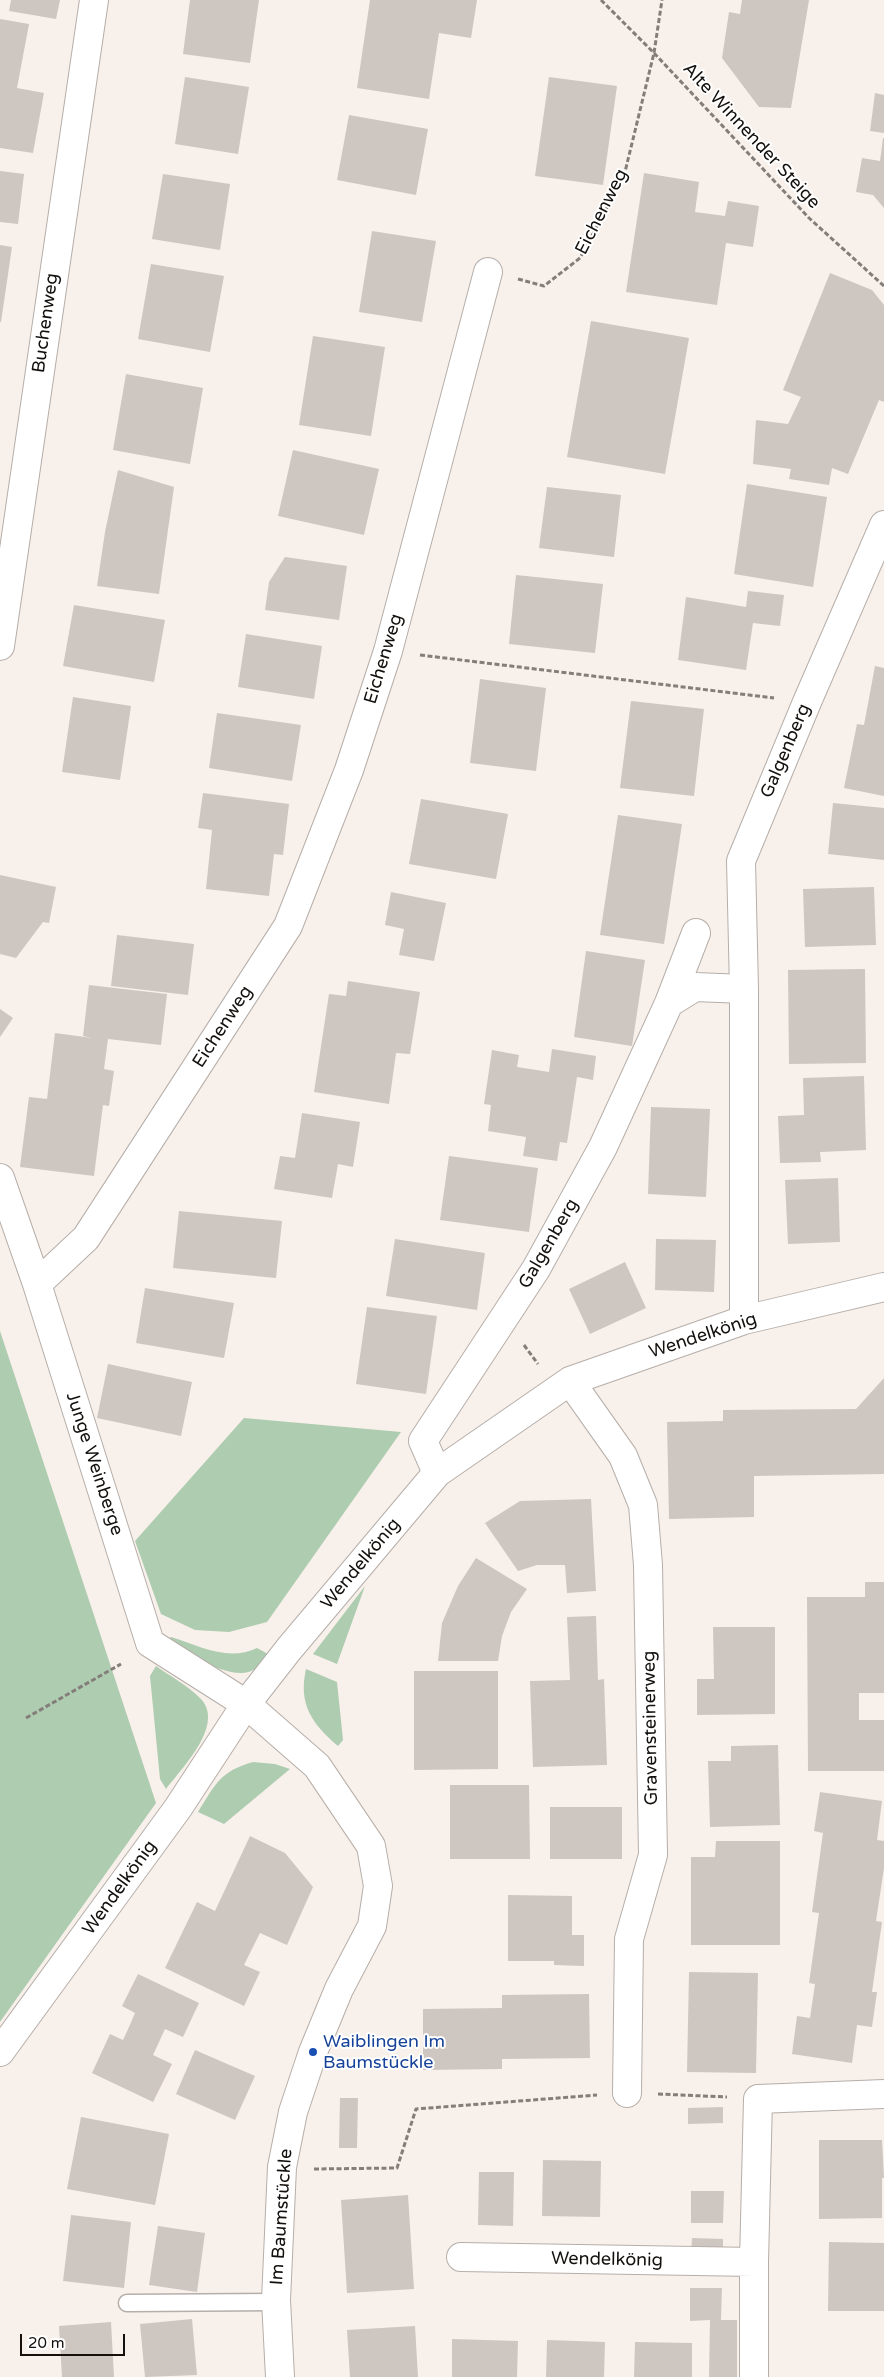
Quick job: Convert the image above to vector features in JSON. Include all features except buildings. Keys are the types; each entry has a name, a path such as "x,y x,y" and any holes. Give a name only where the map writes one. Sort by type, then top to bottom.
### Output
{"street":[{"name":"Buchenweg","path":"0,646 94,0"},
{"name":"Eichenweg","path":"36,1284 86,1238 288,926 349,770 388,651 488,272"},
{"name":"Galgenberg","path":"744,1320 744,989 741,861 807,702 884,525"},
{"name":"Galgenberg","path":"437,1473 423,1441 536,1269 603,1147 669,1003 696,933"},
{"path":"669,1003 695,987 744,989"},
{"name":"Junge Weinberge","path":"0,1178 36,1284 150,1643 246,1704"},
{"name":"Wendelkönig","path":"0,2052 178,1808 246,1704 289,1649 437,1473 564,1385 744,1320 884,1287"},
{"name":"Gravensteinerweg","path":"564,1385 623,1456 642,1505 648,1565 653,1855 629,1939 626,2093"},
{"name":"Im Baumstückle","path":"246,1704 317,1766 371,1846 378,1886 372,1926 339,1989 313,2052 293,2112 282,2167 276,2302 280,2377"},
{"path":"754,2377 754,2262 758,2099 884,2094"},
{"name":"Wendelkönig","path":"461,2257 754,2262"}],"lane":[{"path":"127,2303 276,2302"}],"path":[{"name":"Alte Winnender Steige","path":"601,0 654,53 809,218 884,286"},
{"path":"654,53 662,0"},
{"name":"Eichenweg","path":"488,272 544,286 580,258 624,176 654,53"},
{"path":"388,651 807,702"},
{"path":"504,1318 564,1385"},
{"path":"26,1718 121,1664"},
{"path":"306,2169 397,2168 416,2109 626,2093 758,2099"}],"green space":[{"path":"0,1331 156,1803 0,2022"},
{"path":"244,1418 401,1432 267,1622 229,1632 195,1630 161,1614 135,1541"},
{"path":"365,1586 337,1664 313,1654"},
{"path":"171,1637 225,1653 246,1652 257,1648 268,1654 255,1669 246,1673 235,1673 210,1665 165,1642"},
{"path":"156,1666 200,1698 207,1709 208,1720 205,1733 199,1745 166,1789 160,1779 150,1676"},
{"path":"306,1669 337,1682 343,1740 338,1746 321,1730 309,1712 304,1693"},
{"path":"253,1762 275,1764 290,1769 224,1824 198,1812 220,1780 233,1770"}],"place":[{"name":"Waiblingen Im Baumstückle","path":"313,2052"}]}
